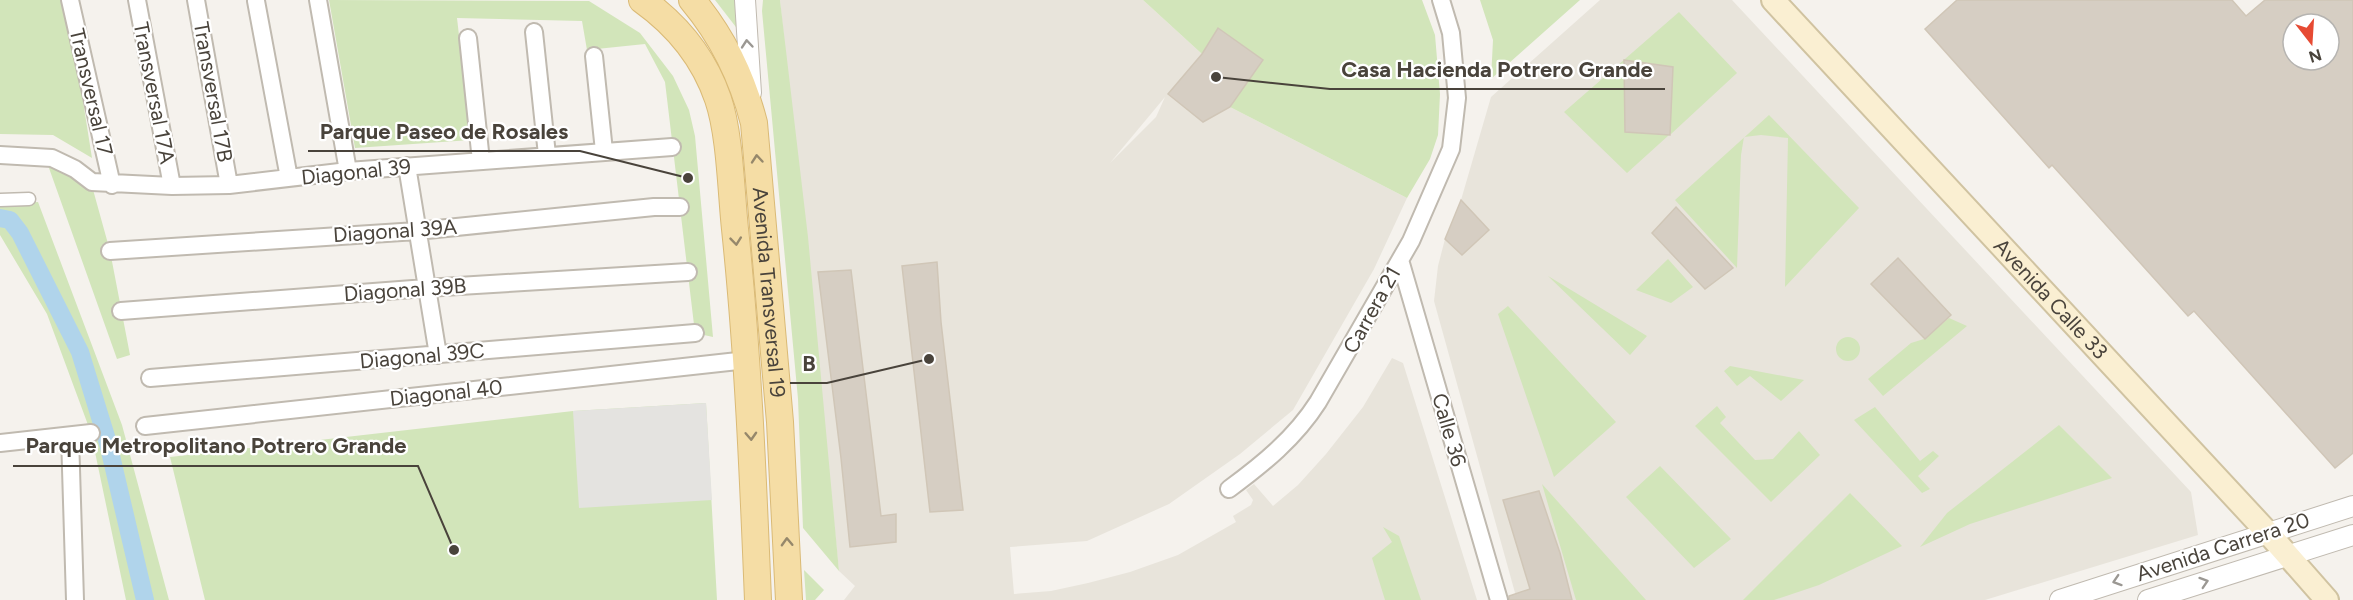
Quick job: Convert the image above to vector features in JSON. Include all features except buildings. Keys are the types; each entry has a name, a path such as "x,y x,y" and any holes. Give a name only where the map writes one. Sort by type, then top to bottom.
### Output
{"main road":[{"name":"Avenida Transversal 19","path":"642,0 660,13 684,38 711,81 723,120 747,360 758,600"},
{"name":"Avenida Transversal 19","path":"692,0 708,19 728,50 746,91 754,123 780,422 789,600"},
{"name":"Avenida Calle 33","path":"1773,0 2268,533 2327,600"}],"street":[{"name":"Transversal 17","path":"70,0 112,185"},
{"name":"Transversal 17A","path":"137,0 172,186"},
{"name":"Transversal 17B","path":"196,0 229,185"},
{"path":"318,0 348,171"},
{"path":"745,0 754,123"},
{"name":"Carrera 21","path":"1229,489 1281,447 1308,418 1340,368 1411,241 1451,149 1457,98 1451,33 1441,0"},
{"path":"256,1 290,178"},
{"path":"534,32 547,155"},
{"path":"468,38 481,161"},
{"path":"594,56 604,151"},
{"name":"Diagonal 39","path":"0,155 52,158 75,169 92,182 112,185 172,186 229,185 348,171 672,147"},
{"path":"407,166 438,355"},
{"path":"0,200 29,199"},
{"name":"Diagonal 39A","path":"110,251 417,231 654,207 680,207"},
{"name":"Calle 36","path":"1400,260 1499,600"},
{"name":"Diagonal 39B","path":"121,311 426,288 688,272"},
{"name":"Diagonal 39C","path":"150,378 695,333"},
{"name":"Diagonal 40","path":"145,426 747,360"},
{"path":"0,443 91,433"},
{"path":"70,435 75,600"},
{"name":"Avenida Carrera 20","path":"2060,600 2353,506"},
{"name":"Avenida Carrera 20","path":"2148,600 2353,536"}],"shaded area":[{"path":"780,0 1143,0 1202,54 1168,94 1203,121 1230,107 1407,198 1374,269 1293,410 1240,454 1169,504 1087,541 1010,547 1014,594 1051,591 1088,583 1130,572 1178,555 1236,522 1233,516 1251,505 1253,500 1246,490 1254,484 1273,506 1298,485 1326,454 1363,407 1392,358 1403,363 1477,600 844,600 855,586 839,571","holes":["1165,97 1156,117 1110,163"]},
{"path":"1600,0 1732,0 2191,492 2198,535 1985,600 1517,600 1434,301 1438,266 1445,239 1461,200 1491,97"},
{"path":"706,403 712,500 579,508 573,411"}],"green space":[{"path":"0,0 67,0 92,158 53,135 0,134"},
{"path":"329,0 589,1 640,33 673,76 689,110 695,136 713,337 695,333 665,82 645,44 587,50 582,21 457,18 471,140 355,148"},
{"path":"715,0 737,0 739,31"},
{"path":"763,0 780,0 808,237 839,571 803,528 798,399 762,11"},
{"path":"1143,0 1422,0 1435,35 1440,94 1438,135 1430,159 1407,198 1230,107 1263,60 1218,28 1202,54"},
{"path":"1480,0 1580,0 1491,79 1493,40"},
{"path":"1679,12 1737,73 1671,134 1624,60 1626,132 1669,135 1627,173 1564,112"},
{"path":"1769,115 1859,208 1785,287 1788,138 1761,135 1745,137"},
{"path":"1744,138 1741,155 1737,268 1675,200"},
{"path":"44,154 92,186 110,251 130,355 117,359"},
{"path":"38,202 122,425 169,600 126,600 91,433 47,314 0,235 0,204"},
{"path":"1668,259 1693,287 1671,303 1636,290"},
{"path":"1548,276 1647,336 1630,355"},
{"path":"1508,306 1616,422 1554,477 1498,314"},
{"path":"1949,318 1967,326 1883,396 1868,379 1911,343 1924,339"},
{"path":"1843,337 1853,337 1860,344 1860,354 1853,361 1843,361 1836,354 1836,344"},
{"path":"1730,366 1804,380 1781,401 1750,376 1737,386 1724,371"},
{"path":"706,403 717,600 205,600 170,457 573,411"},
{"path":"1717,406 1726,417 1720,423 1755,460 1773,459 1799,431 1820,455 1771,502 1695,426"},
{"path":"1875,407 1920,461 1933,451 1939,456 1918,476 1930,489 1922,493 1854,420"},
{"path":"2059,425 2112,478 1970,524 1920,547 1947,513"},
{"path":"1660,466 1731,539 1694,568 1626,497"},
{"path":"1542,484 1646,600 1576,600"},
{"path":"1850,493 1902,546 1819,585 1774,600 1743,600"},
{"path":"1383,527 1399,536 1421,600 1385,600 1372,558 1392,542"},
{"path":"804,570 824,590 815,600 806,600"}],"waterway":[{"path":"0,218 10,220 20,233 80,352 108,443 145,600"}],"place":[{"name":"Casa Hacienda Potrero Grande","path":"1216,77"},
{"name":"Parque Paseo de Rosales","path":"688,178"},
{"name":"B","path":"929,359"},
{"name":"Parque Metropolitano Potrero Grande","path":"454,550"}]}
